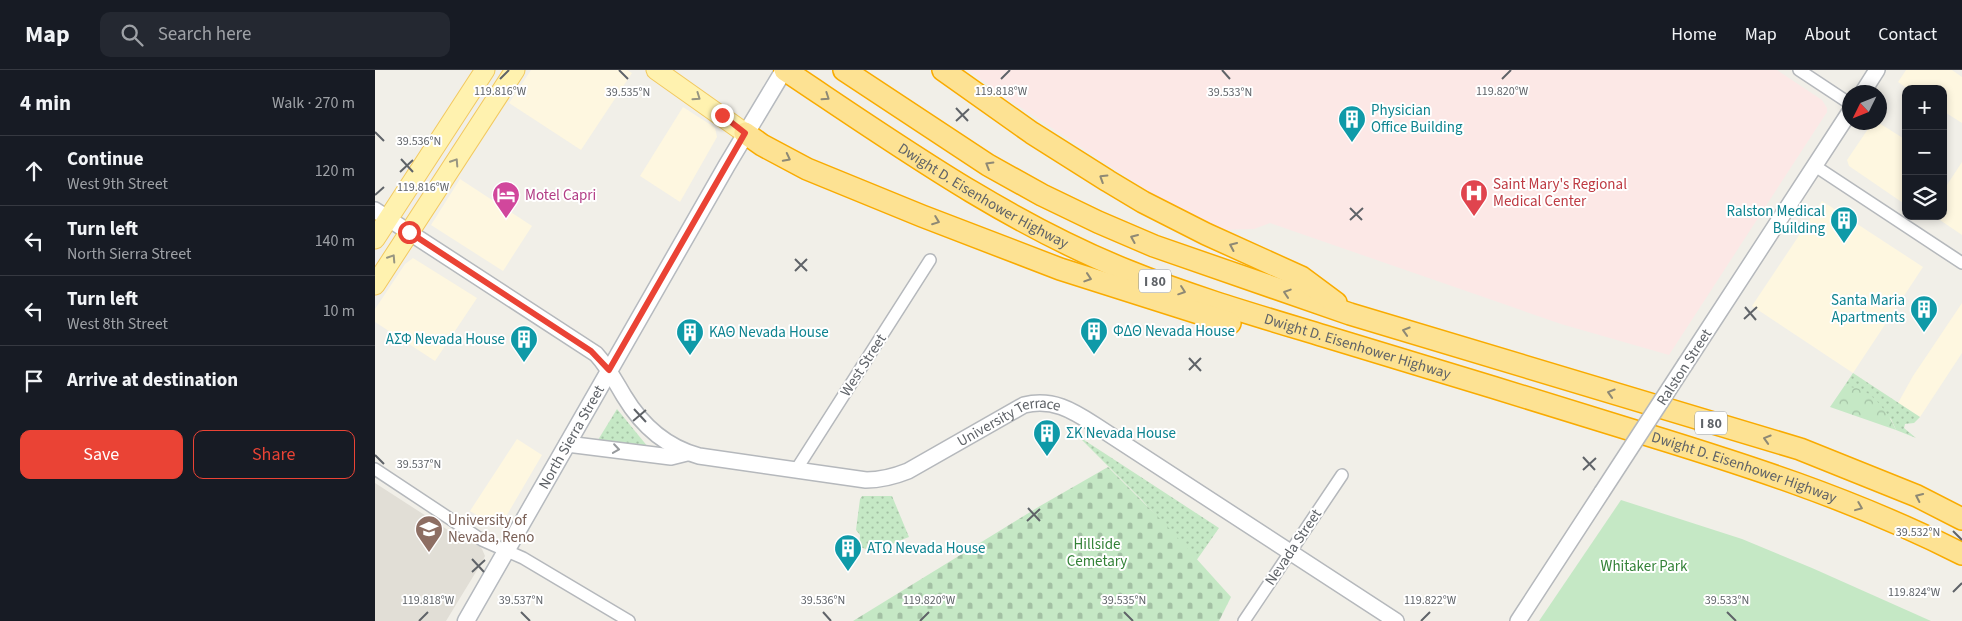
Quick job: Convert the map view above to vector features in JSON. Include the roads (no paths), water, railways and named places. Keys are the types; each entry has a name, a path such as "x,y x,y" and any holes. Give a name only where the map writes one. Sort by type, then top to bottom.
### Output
{"highway":[{"name":"Dwight D. Eisenhower Highway","path":"784,70 956,183 1039,230 1145,277 1217,304 1792,481 1882,516 1962,554"},
{"name":"Dwight D. Eisenhower Highway","path":"844,70 988,165 1042,195 1154,246 1350,314 1800,449 1917,496 1962,519"},
{"path":"943,70 1032,133 1108,182 1206,234 1301,276 1350,314"},
{"path":"745,133 762,145 807,169 1060,270 1393,372 1563,409"}],"main road":[{"path":"375,285 393,222 485,70"},
{"path":"375,239 393,222 515,70"},
{"path":"656,70 745,133"},
{"name":"North Sierra Street","path":"466,621 745,133 784,70"}],"street":[{"path":"1799,70 1842,98"},
{"path":"1867,85 1877,70"},
{"name":"Ralston Street","path":"1518,621 1842,123"},
{"path":"1815,166 1962,262"},
{"name":"University Terrace","path":"393,222 591,351 609,370 629,404 650,430 669,445 687,453 866,480 893,477 908,471 1024,405 1046,402 1058,404 1074,412 1396,621"},
{"name":"West Street","path":"795,470 930,260"},
{"path":"567,444 671,457 687,453"},
{"path":"375,469 482,540 523,558 629,621"},
{"name":"Nevada Street","path":"1244,621 1342,474"}],"place":[{"name":"Physician Office Building","path":"1352,143"},
{"name":"Saint Mary's Regional Medical Center","path":"1474,217"},
{"name":"Motel Capri","path":"506,219"},
{"name":"Ralston Medical Building","path":"1844,244"},
{"name":"Santa Maria Apartments","path":"1924,333"},
{"name":"ΦΔΘ Nevada House","path":"1094,355"},
{"name":"ΚΑΘ Nevada House","path":"690,356"},
{"name":"ΑΣΦ Nevada House","path":"524,363"},
{"name":"ΣΚ Nevada House","path":"1047,457"},
{"name":"University of Nevada, Reno","path":"429,553"},
{"name":"ΑΤΩ Nevada House","path":"848,572"}],"park label":[{"name":"Hillside Cemetary","path":"1097,552"},
{"name":"Whitaker Park","path":"1644,566"}]}
